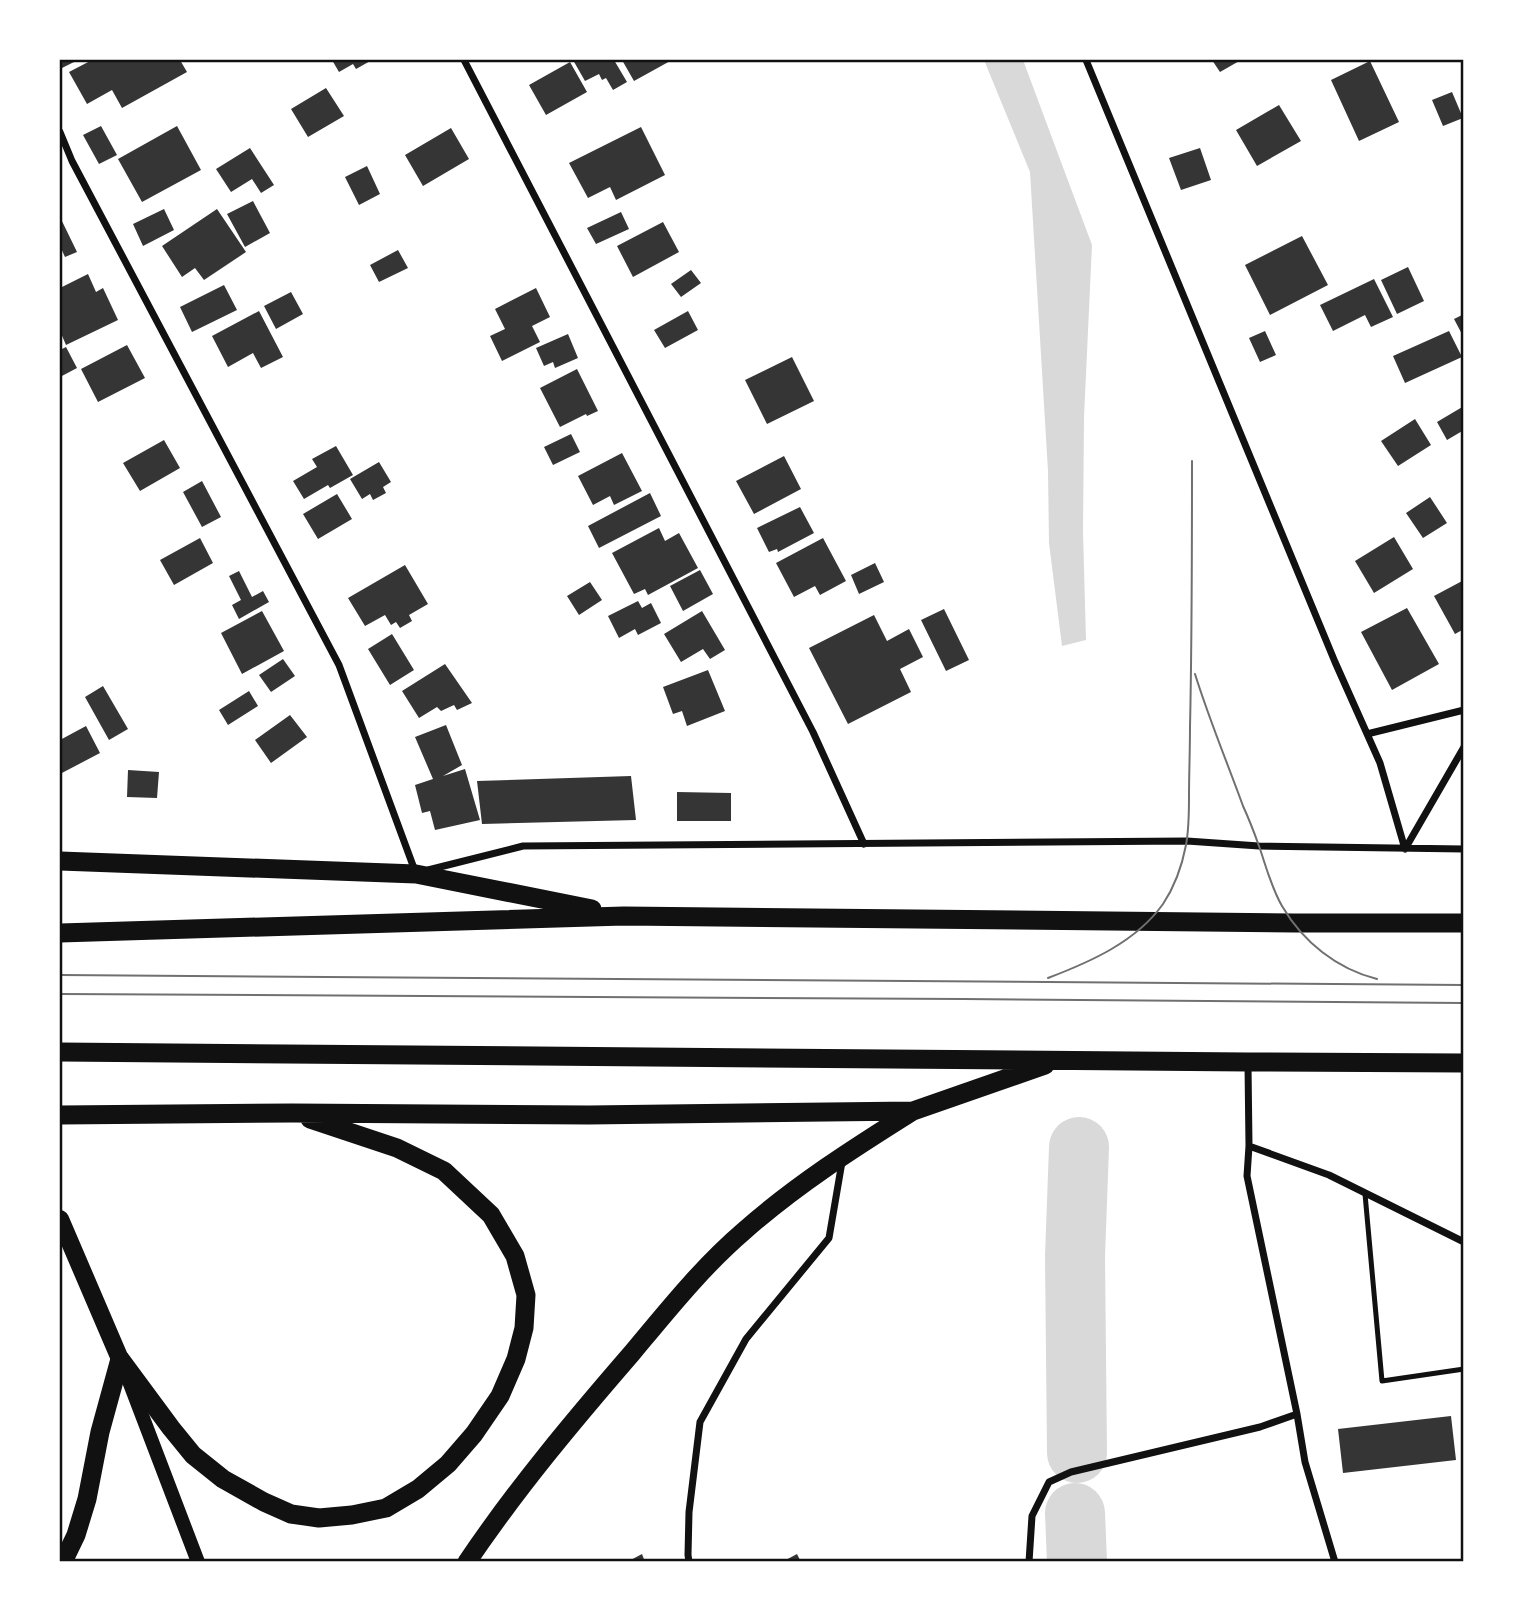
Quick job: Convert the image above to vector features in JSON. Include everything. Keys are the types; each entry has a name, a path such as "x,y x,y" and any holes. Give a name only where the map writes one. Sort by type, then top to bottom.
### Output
{"highway":[{"path":"60,861 416,874 624,916"},
{"path":"60,933 624,916 1464,923"},
{"path":"60,1052 1464,1063"},
{"path":"467,1562 497,1518 572,1423 687,1289 743,1232 843,1154 914,1111 1059,1060"},
{"path":"60,1115 589,1115 914,1111"},
{"path":"120,1359 193,1455 223,1479 291,1514 320,1518 386,1508 418,1489 448,1464 474,1434 500,1396 516,1359 524,1328 526,1295 515,1256 491,1215 444,1171 397,1148 292,1113"},
{"path":"63,1562 76,1535 87,1499 100,1432 120,1359"}],"main road":[{"path":"60,1219 120,1359 198,1562"}],"street":[{"path":"464,60 806,719 864,844"},
{"path":"1086,60 1330,649 1380,763 1405,849"},
{"path":"60,132 96,208 339,665 416,874 523,846 1187,841 1259,846 1464,849"},
{"path":"1367,734 1464,710"},
{"path":"1405,849 1464,747"},
{"path":"1248,1062 1247,1176 1305,1462 1335,1562"},
{"path":"1249,1146 1329,1175 1464,1242"},
{"path":"689,1562 689,1512 700,1422 746,1339 829,1238 843,1154"},
{"path":"1029,1562 1032,1516 1049,1482 1071,1472 1260,1427 1297,1414"}],"lane":[{"path":"1366,1194 1382,1381 1464,1369"}],"shaded area":[{"path":"984,60 1023,60 1092,245 1084,417 1086,640 1062,646 1049,543 1048,471 1030,172"}],"building":[{"path":"60,60 78,60 60,69"},
{"path":"92,60 180,60 187,72 122,108 112,90 87,104 69,72"},
{"path":"332,60 372,60 356,69 353,64 339,72"},
{"path":"573,60 614,60 627,82 613,90 606,78 602,80 599,74 585,81"},
{"path":"622,60 672,60 634,81"},
{"path":"1212,60 1241,60 1220,72"},
{"path":"1370,61 1399,122 1359,141 1331,80"},
{"path":"570,62 587,92 546,115 529,85"},
{"path":"326,88 344,116 308,137 291,109"},
{"path":"1452,92 1463,118 1443,126 1432,100"},
{"path":"1279,105 1301,141 1257,166 1236,130"},
{"path":"101,126 117,155 99,164 83,135"},
{"path":"177,126 201,170 142,202 118,159"},
{"path":"641,127 665,175 616,200 610,187 588,198 569,163"},
{"path":"451,128 469,159 423,186 405,155"},
{"path":"250,148 274,185 261,193 252,179 231,192 216,169"},
{"path":"1200,148 1211,180 1181,190 1169,158"},
{"path":"367,166 380,194 359,205 345,177"},
{"path":"253,201 270,233 245,247 227,214"},
{"path":"164,209 174,230 143,246 133,224"},
{"path":"217,209 246,252 204,280 195,268 182,277 162,246"},
{"path":"621,212 629,229 596,244 587,228"},
{"path":"60,217 77,252 65,257 60,246"},
{"path":"663,222 679,252 633,277 617,246"},
{"path":"1302,236 1328,285 1270,315 1245,265"},
{"path":"398,250 408,268 379,282 370,265"},
{"path":"1408,267 1424,301 1397,314 1381,280"},
{"path":"691,270 701,283 681,297 671,284"},
{"path":"88,274 96,292 103,288 118,320 66,345 60,331 60,288"},
{"path":"1374,279 1393,317 1371,327 1365,315 1333,331 1320,305"},
{"path":"224,285 237,310 192,332 180,307"},
{"path":"536,288 550,317 532,326 540,342 502,361 490,336 505,329 495,309"},
{"path":"291,292 303,314 276,329 264,306"},
{"path":"259,311 283,357 261,368 253,353 228,367 212,336"},
{"path":"688,311 698,330 665,348 654,330"},
{"path":"1464,314 1464,338 1454,319"},
{"path":"1265,331 1276,355 1260,362 1249,338"},
{"path":"1449,331 1462,357 1405,383 1393,356"},
{"path":"568,334 578,358 555,368 553,362 544,366 536,348"},
{"path":"127,345 145,378 98,402 81,369"},
{"path":"66,347 77,368 60,377 60,350"},
{"path":"792,357 814,401 767,424 745,380"},
{"path":"577,369 598,411 560,427 540,388"},
{"path":"1464,406 1464,430 1447,440 1437,422"},
{"path":"1415,419 1431,445 1398,466 1381,441"},
{"path":"571,434 580,452 553,465 544,447"},
{"path":"164,440 180,468 140,491 123,463"},
{"path":"336,446 353,475 304,499 293,481 317,467 312,459"},
{"path":"622,453 642,491 614,505 610,496 593,505 578,476"},
{"path":"784,456 801,489 754,514 736,481"},
{"path":"379,462 391,482 383,487 386,493 373,500 370,494 362,499 350,479"},
{"path":"202,481 221,517 202,527 183,492"},
{"path":"650,493 661,516 599,548 588,526"},
{"path":"337,494 352,519 318,539 303,514"},
{"path":"1430,497 1447,523 1423,538 1406,513"},
{"path":"800,507 814,533 778,552 777,549 769,552 757,528"},
{"path":"659,528 665,541 679,533 698,568 648,595 645,589 634,594 612,553"},
{"path":"1394,537 1413,569 1374,593 1355,561"},
{"path":"200,538 213,563 174,585 160,560"},
{"path":"823,538 846,581 820,595 815,586 794,597 776,563"},
{"path":"875,563 884,582 859,594 851,575"},
{"path":"405,565 428,604 409,615 412,621 400,628 396,622 391,625 385,615 365,626 348,598"},
{"path":"700,570 713,594 683,611 670,586"},
{"path":"239,571 252,597 263,591 269,602 239,619 232,605 241,600 229,576"},
{"path":"1464,580 1464,629 1455,634 1434,596"},
{"path":"590,582 602,600 579,615 567,596"},
{"path":"638,601 642,608 651,603 661,623 638,635 635,629 619,638 608,616"},
{"path":"1407,608 1439,664 1392,690 1361,632"},
{"path":"944,609 969,660 946,671 921,620"},
{"path":"262,611 284,651 242,674 221,633"},
{"path":"702,611 725,650 710,659 703,649 681,662 664,634"},
{"path":"874,615 887,641 909,629 923,657 900,669 911,692 848,724 809,648"},
{"path":"392,634 414,670 390,685 368,649"},
{"path":"283,659 295,676 271,692 259,675"},
{"path":"445,664 472,703 457,710 454,705 441,711 437,707 419,718 402,691"},
{"path":"708,670 725,711 687,726 682,711 673,714 663,687"},
{"path":"103,686 128,729 109,740 85,697"},
{"path":"249,691 258,706 228,725 219,710"},
{"path":"290,715 307,737 271,763 255,740"},
{"path":"446,725 462,765 443,776 465,769 480,820 435,830 430,811 422,813 415,785 433,779 415,737"},
{"path":"86,726 100,753 60,774 60,740"},
{"path":"128,770 159,772 157,798 127,797"},
{"path":"631,776 636,820 482,824 477,781"},
{"path":"677,792 731,793 731,821 677,821"},
{"path":"1451,1416 1456,1460 1343,1473 1338,1429"},
{"path":"642,1554 645,1562 627,1562"},
{"path":"797,1554 801,1562 782,1562"}],"waterway":[{"path":"1077,1453 1075,1256 1079,1147"},
{"path":"1075,1513 1077,1562"}],"tram line":[{"path":"1048,978 1096,958 1140,929 1163,904 1182,861 1189,815 1192,461"},
{"path":"1195,674 1282,906 1300,931 1322,952 1348,968 1377,979"},
{"path":"60,975 1464,985"},
{"path":"60,994 1464,1003"}]}
